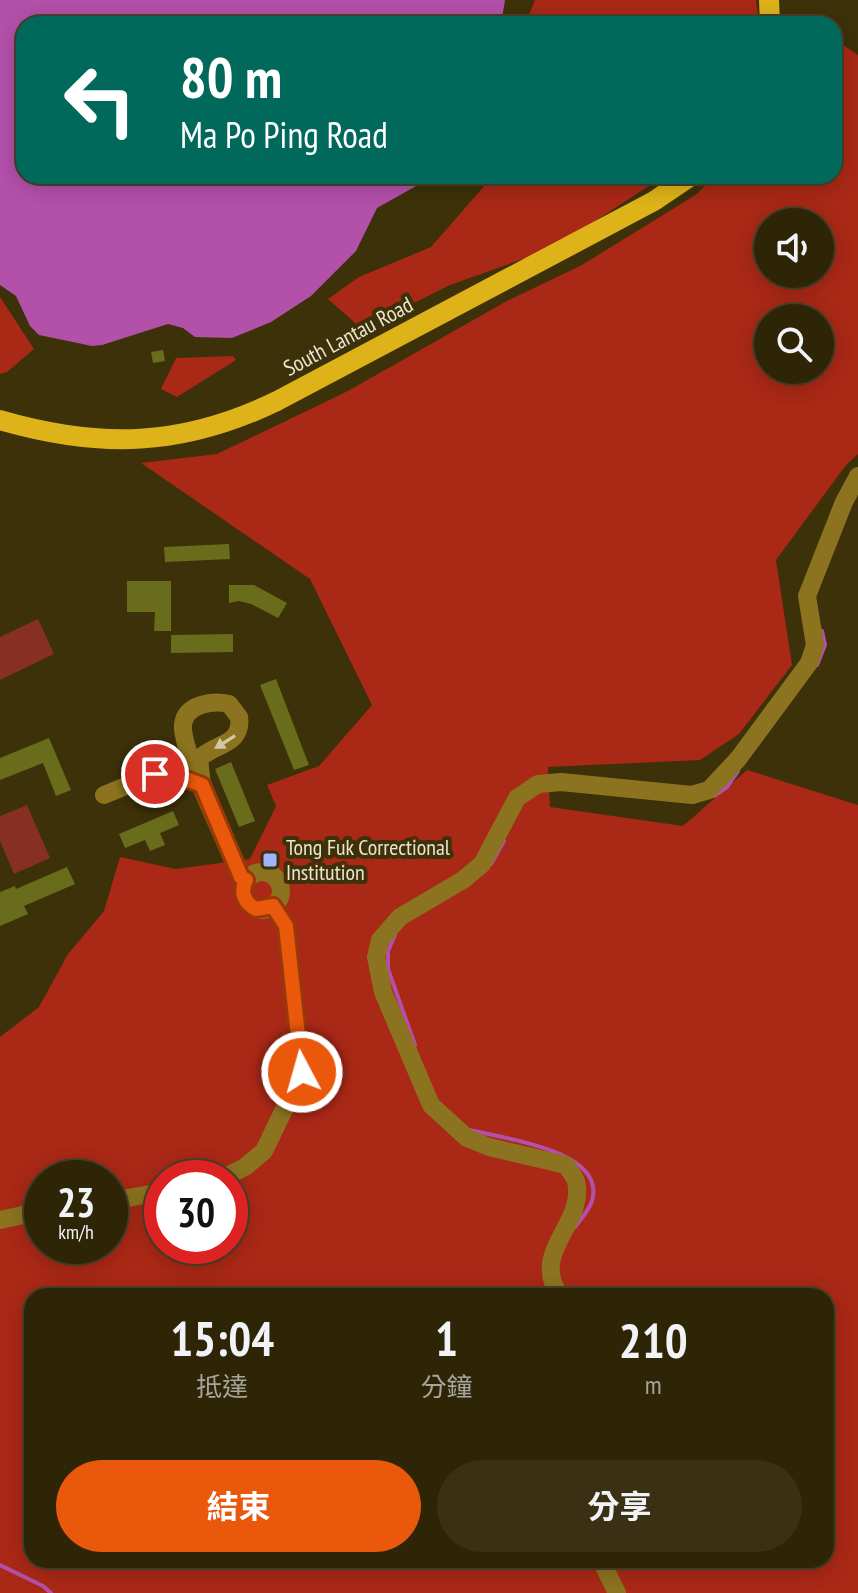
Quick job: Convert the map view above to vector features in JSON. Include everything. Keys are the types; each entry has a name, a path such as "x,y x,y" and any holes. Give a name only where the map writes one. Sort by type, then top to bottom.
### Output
{"main road":[{"name":"South Lantau Road","path":"0,420 61,435 121,441 173,436 219,425 268,405 333,371 654,201 679,184"}],"street":[{"path":"554,1288 548,1268 576,1202 576,1180 566,1165 489,1147 467,1138 431,1105 383,992 376,957 380,940 400,917 463,880 482,864 517,798 538,784 561,782 692,795 709,790 738,759 809,663 815,645 807,596 844,502 858,476"},
{"path":"202,785 199,759 231,742 239,730 239,717 229,704 200,705 189,712 183,723 202,785 241,877 246,880"},
{"path":"104,795 155,774 173,774 202,785"},
{"path":"260,872 275,878 281,889 273,906 256,909 246,902 243,891 246,880 260,872"},
{"path":"248,1164 264,1151 302,1072 286,926 273,906"},
{"path":"0,1220 24,1215"},
{"path":"605,1568 617,1593"}],"shaded area":[{"path":"0,0 505,0 502,16 16,16 16,184 420,184 377,208 356,251 311,296 271,322 232,338 195,337 183,328 168,324 92,346 39,335 30,326 16,296 0,285"},
{"path":"535,0 756,0 758,16 528,16"},
{"path":"842,44 858,55 858,454 846,465 776,560 792,665 739,734 700,760 548,767 550,807 683,826 747,770 858,805 858,1593 0,1593 0,1037 39,1007 68,954 104,911 120,857 176,869 250,859 276,806 267,785 319,766 372,705 310,579 141,463 217,454 346,392 507,301 582,265 697,194 706,184 842,184"},
{"path":"486,184 652,184 554,248 450,285 362,329 328,299 359,277 431,247"},
{"path":"0,297 34,349 7,372 0,374"},
{"path":"233,356 236,360 177,397 161,389 176,358"},
{"path":"38,619 54,654 0,680 0,637"},
{"path":"27,805 50,858 14,874 0,841 0,816"}],"building":[{"path":"163,350 165,361 153,363 151,352"},
{"path":"229,544 230,559 165,562 164,547"},
{"path":"127,581 171,581 171,631 154,631 155,612 127,612"},
{"path":"229,585 254,585 287,603 278,618 251,604 239,601 229,603"},
{"path":"233,634 233,652 171,653 171,635"},
{"path":"276,679 309,765 294,770 260,685"},
{"path":"49,738 71,790 56,796 43,763 0,780 0,758"},
{"path":"171,746 177,759 150,763 124,774 121,768"},
{"path":"231,762 255,821 239,827 215,769"},
{"path":"173,811 179,825 160,833 165,845 150,851 145,840 125,848 119,834"},
{"path":"67,867 75,884 24,906 28,914 0,926 0,892 15,886 16,889"}],"waterway":[{"path":"817,665 825,645 822,631"},
{"path":"714,796 727,787 738,771"},
{"path":"491,864 504,841"},
{"path":"395,935 388,951 388,969 415,1045"},
{"path":"470,1130 548,1149 584,1170 592,1184 592,1201 575,1227"},
{"path":"0,1565 51,1593"}],"place":[{"name":"Tong Fuk Correctional Institution","path":"270,860"}],"route":[{"path":"155,774 173,774 202,785 241,877 246,880 243,891 246,902 256,909 273,906 286,926 302,1072"}]}
